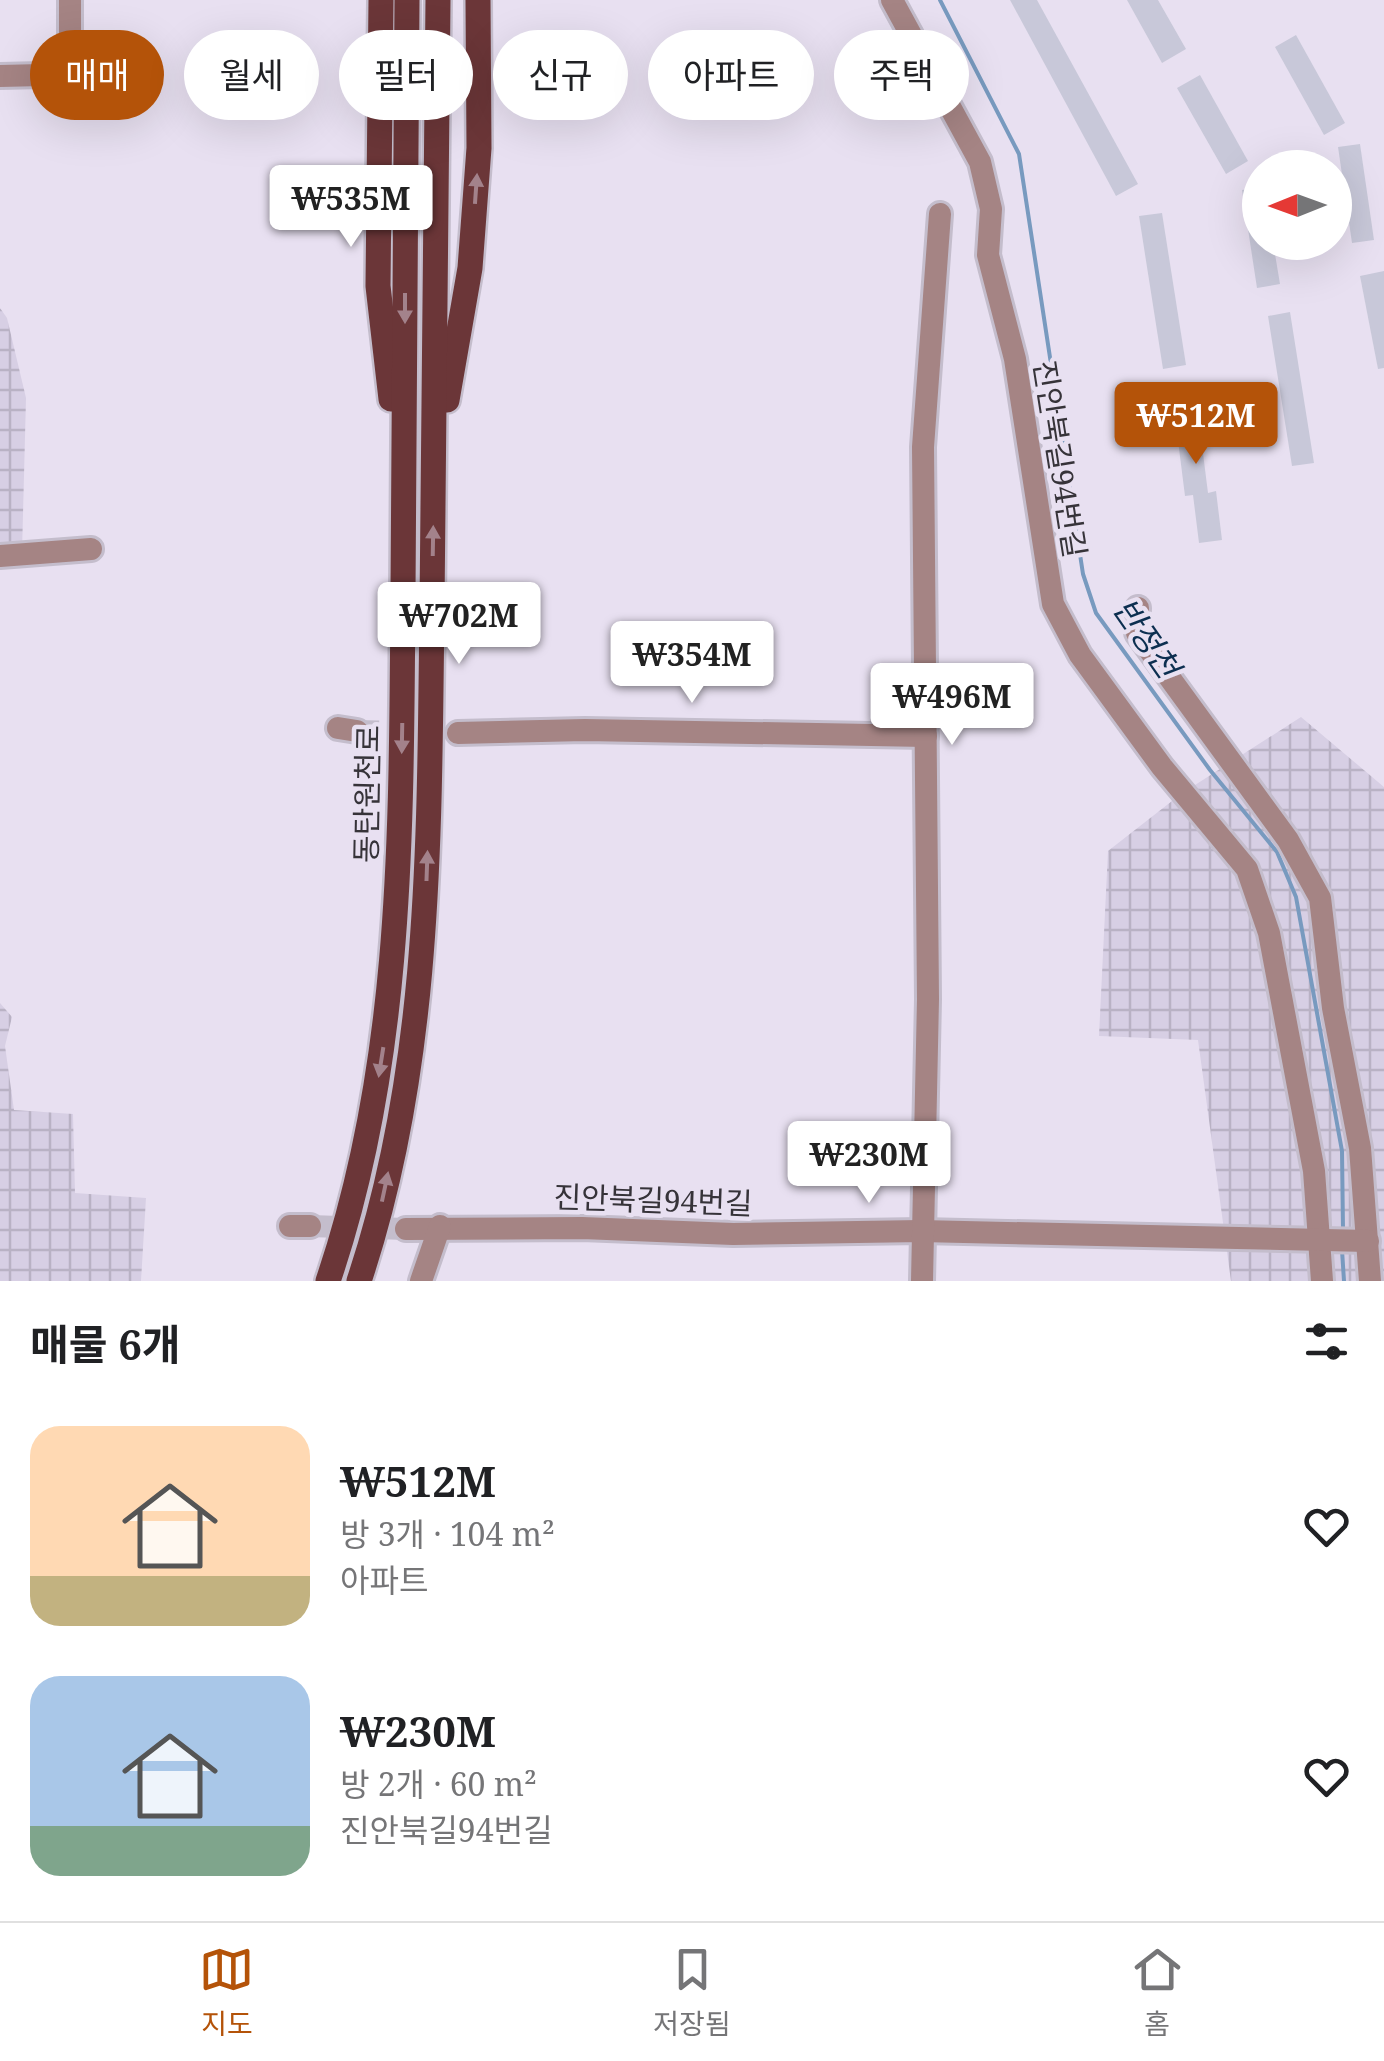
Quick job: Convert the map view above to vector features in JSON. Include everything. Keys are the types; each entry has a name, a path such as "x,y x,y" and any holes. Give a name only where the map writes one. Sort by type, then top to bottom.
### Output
{"main road":[{"path":"381,0 378,286 404,494"},
{"name":"동탄원천로","path":"328,1281 358,1182 391,982 399,866 407,0"},
{"name":"동탄원천로","path":"359,1281 396,1140 417,1006 428,856 438,0"},
{"path":"434,494 470,268 478,148 478,0"}],"street":[{"path":"0,76 42,75 62,63 70,40 70,0"},
{"name":"진안북길94번길","path":"892,0 980,162 991,209 988,255 1015,359 1053,604 1080,655 1162,767 1246,869 1270,934 1325,1241 1322,1281"},
{"path":"922,1281 928,999 923,448 940,214"},
{"path":"0,556 91,549"},
{"path":"1138,608 1138,633 1288,840 1320,898 1336,1024 1360,1148 1370,1281"},
{"path":"458,733 586,730 926,736"},
{"path":"422,1281 440,1226"},
{"name":"진안북길94번길","path":"406,1228 733,1234 921,1231 1364,1240"}],"shaded area":[{"path":"0,308 7,318 26,398 22,553 0,561"},
{"path":"1301,717 1384,787 1384,1281 1231,1281 1198,1040 1099,1036 1108,851 1181,794"},
{"path":"0,1003 12,1017 5,1046 14,1110 73,1114 75,1193 146,1198 141,1281 0,1281"}],"building":[{"path":"1010,0 1037,0 1138,184 1116,196"},
{"path":"1127,0 1158,0 1186,49 1162,63"},
{"path":"1296,35 1345,123 1324,135 1275,47"},
{"path":"1200,75 1242,150 1242,165 1226,174 1177,88"},
{"path":"1360,144 1374,240 1352,243 1352,150 1338,147"},
{"path":"1162,213 1186,365 1163,369 1139,216"},
{"path":"1253,260 1276,260 1280,284 1257,288"},
{"path":"1384,271 1384,368 1378,369 1360,276"},
{"path":"1290,312 1314,463 1292,466 1268,316"},
{"path":"1195,390 1208,493 1216,491 1222,540 1199,543 1193,495 1185,496 1172,393"}],"waterway":[{"name":"반정천","path":"940,0 1019,154 1083,574 1096,613 1210,770 1277,852 1296,897 1342,1151 1343,1230"},
{"name":"반정천","path":"1342,1250 1344,1281"}],"tunnel":[{"path":"357,731 458,733"},
{"path":"310,1226 406,1229"}]}
